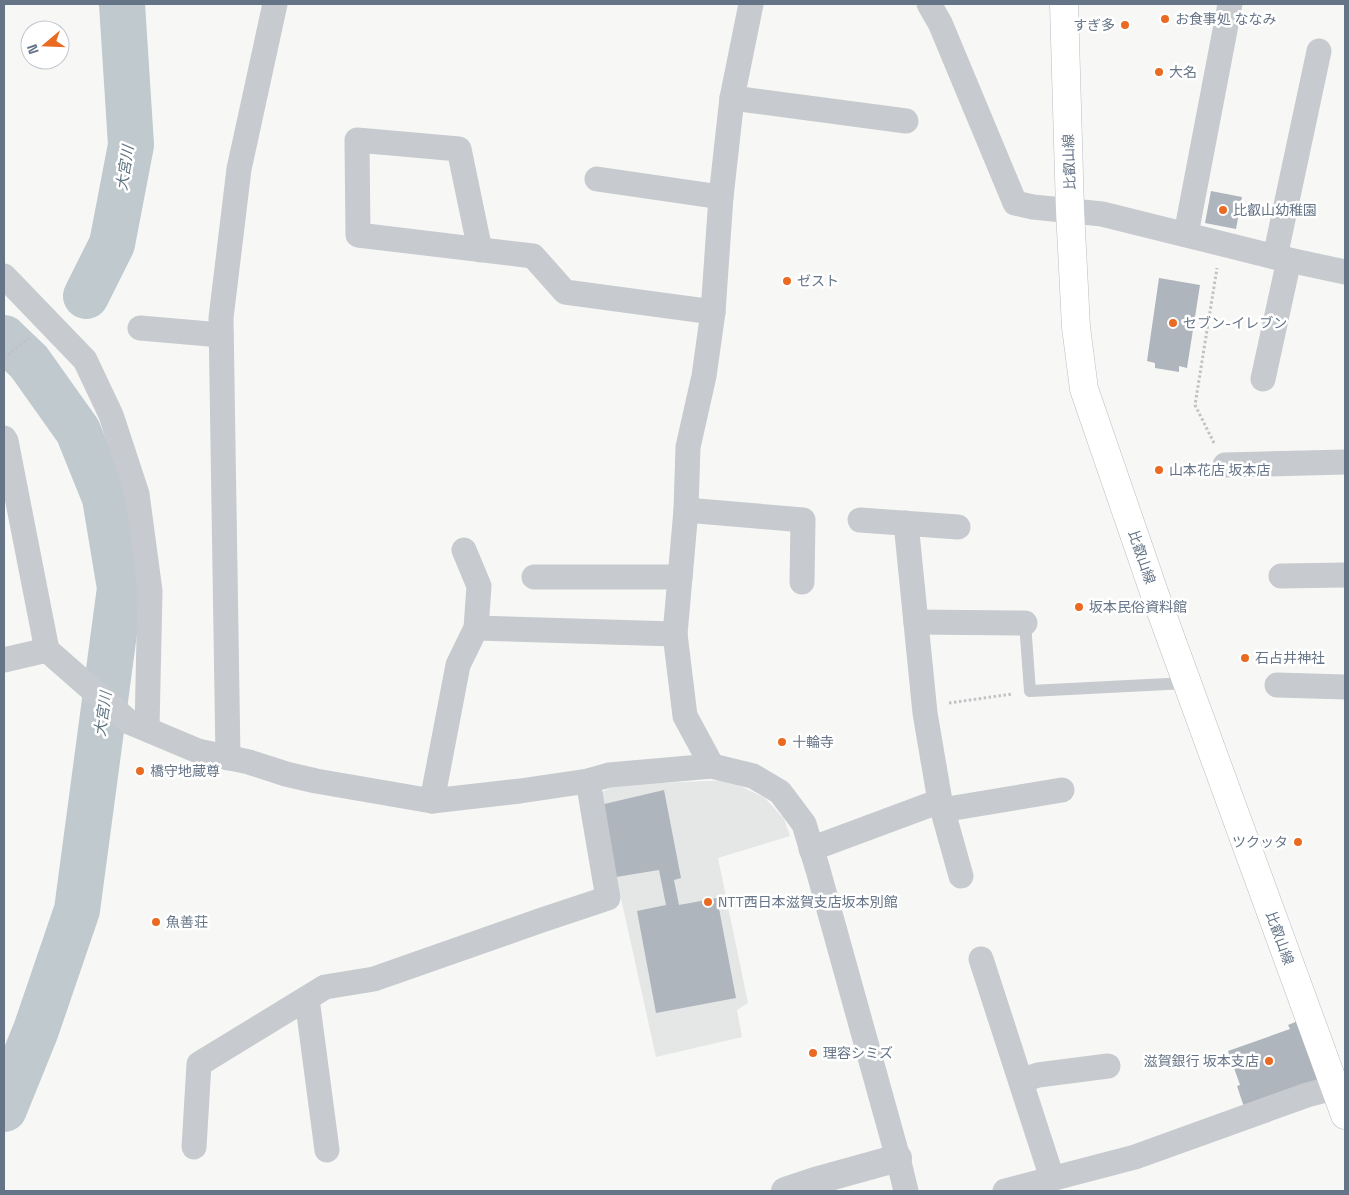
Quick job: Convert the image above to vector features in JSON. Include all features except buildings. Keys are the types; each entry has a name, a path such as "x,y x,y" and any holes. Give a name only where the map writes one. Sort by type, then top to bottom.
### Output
{"main road":[{"name":"比叡山線","path":"1064,4 1070,210 1076,327 1084,389 1154,595 1340,1086 1345,1114"}],"street":[{"path":"228,758 221,318 239,169 275,4"},
{"path":"712,766 685,716 675,634 686,510 688,447 704,376 712,312 721,197 732,98 751,4"},
{"path":"929,4 940,23 1015,203 1033,207 1102,214 1282,259 1345,272"},
{"path":"1186,234 1230,4"},
{"path":"1263,379 1319,51"},
{"path":"732,98 906,121"},
{"path":"480,250 459,149 357,140 358,235 480,250 533,256 565,292 712,312"},
{"path":"597,179 721,197"},
{"path":"4,276 85,360 111,415 137,494 150,591 138,726"},
{"path":"140,328 221,335"},
{"path":"4,438 47,650 138,726 198,752 250,762 286,774 316,781 432,801 520,791 588,781 609,775 712,766 753,776 780,792 804,824 906,1191"},
{"path":"1225,465 1345,462"},
{"path":"686,510 803,520 802,582"},
{"path":"860,520 958,527"},
{"path":"906,523 925,707 941,806 961,876"},
{"path":"432,801 458,665 476,628 479,586 464,550"},
{"path":"1281,576 1345,575"},
{"path":"534,577 680,577"},
{"path":"916,622 1025,623"},
{"path":"476,628 675,634"},
{"path":"4,660 47,650"},
{"path":"1277,685 1345,686"},
{"path":"194,1147 199,1064 325,987 374,979 608,898 588,781"},
{"path":"811,849 941,806 1062,790"},
{"path":"981,959 1052,1178"},
{"path":"307,999 327,1150"},
{"path":"1021,1081 1038,1075 1108,1066"},
{"path":"1005,1191 1135,1156 1307,1095 1340,1086"},
{"path":"785,1191 815,1180 898,1158"}],"lane":[{"path":"1025,623 1030,691 1187,682"}],"path":[{"path":"1221,243 1194,405 1225,465"},
{"path":"4,358 33,335"},
{"path":"925,707 1030,691"}],"shaded area":[{"path":"728,780 765,798 784,819 790,836 718,858 748,1003 737,1010 742,1037 656,1057 598,794 616,785"}],"waterway":[{"name":"大宮川","path":"86,296 112,244 131,145 122,4"},
{"name":"大宮川","path":"4,338 29,362 78,431 105,498 120,588 77,910 36,1030 4,1109"}],"place":[{"name":"お食事処 ななみ","path":"1165,19"},
{"name":"すぎ多","path":"1125,25"},
{"name":"大名","path":"1159,72"},
{"name":"比叡山幼稚園","path":"1223,210"},
{"name":"ゼスト","path":"787,281"},
{"name":"セブン-イレブン","path":"1173,323"},
{"name":"山本花店 坂本店","path":"1159,470"},
{"name":"坂本民俗資料館","path":"1079,607"},
{"name":"石占井神社","path":"1245,658"},
{"name":"十輪寺","path":"782,742"},
{"name":"橋守地蔵尊","path":"140,771"},
{"name":"ツクッタ","path":"1298,842"},
{"name":"NTT西日本滋賀支店坂本別館","path":"708,902"},
{"name":"魚善荘","path":"156,922"},
{"name":"理容シミズ","path":"813,1053"},
{"name":"滋賀銀行 坂本支店","path":"1269,1061"}]}
